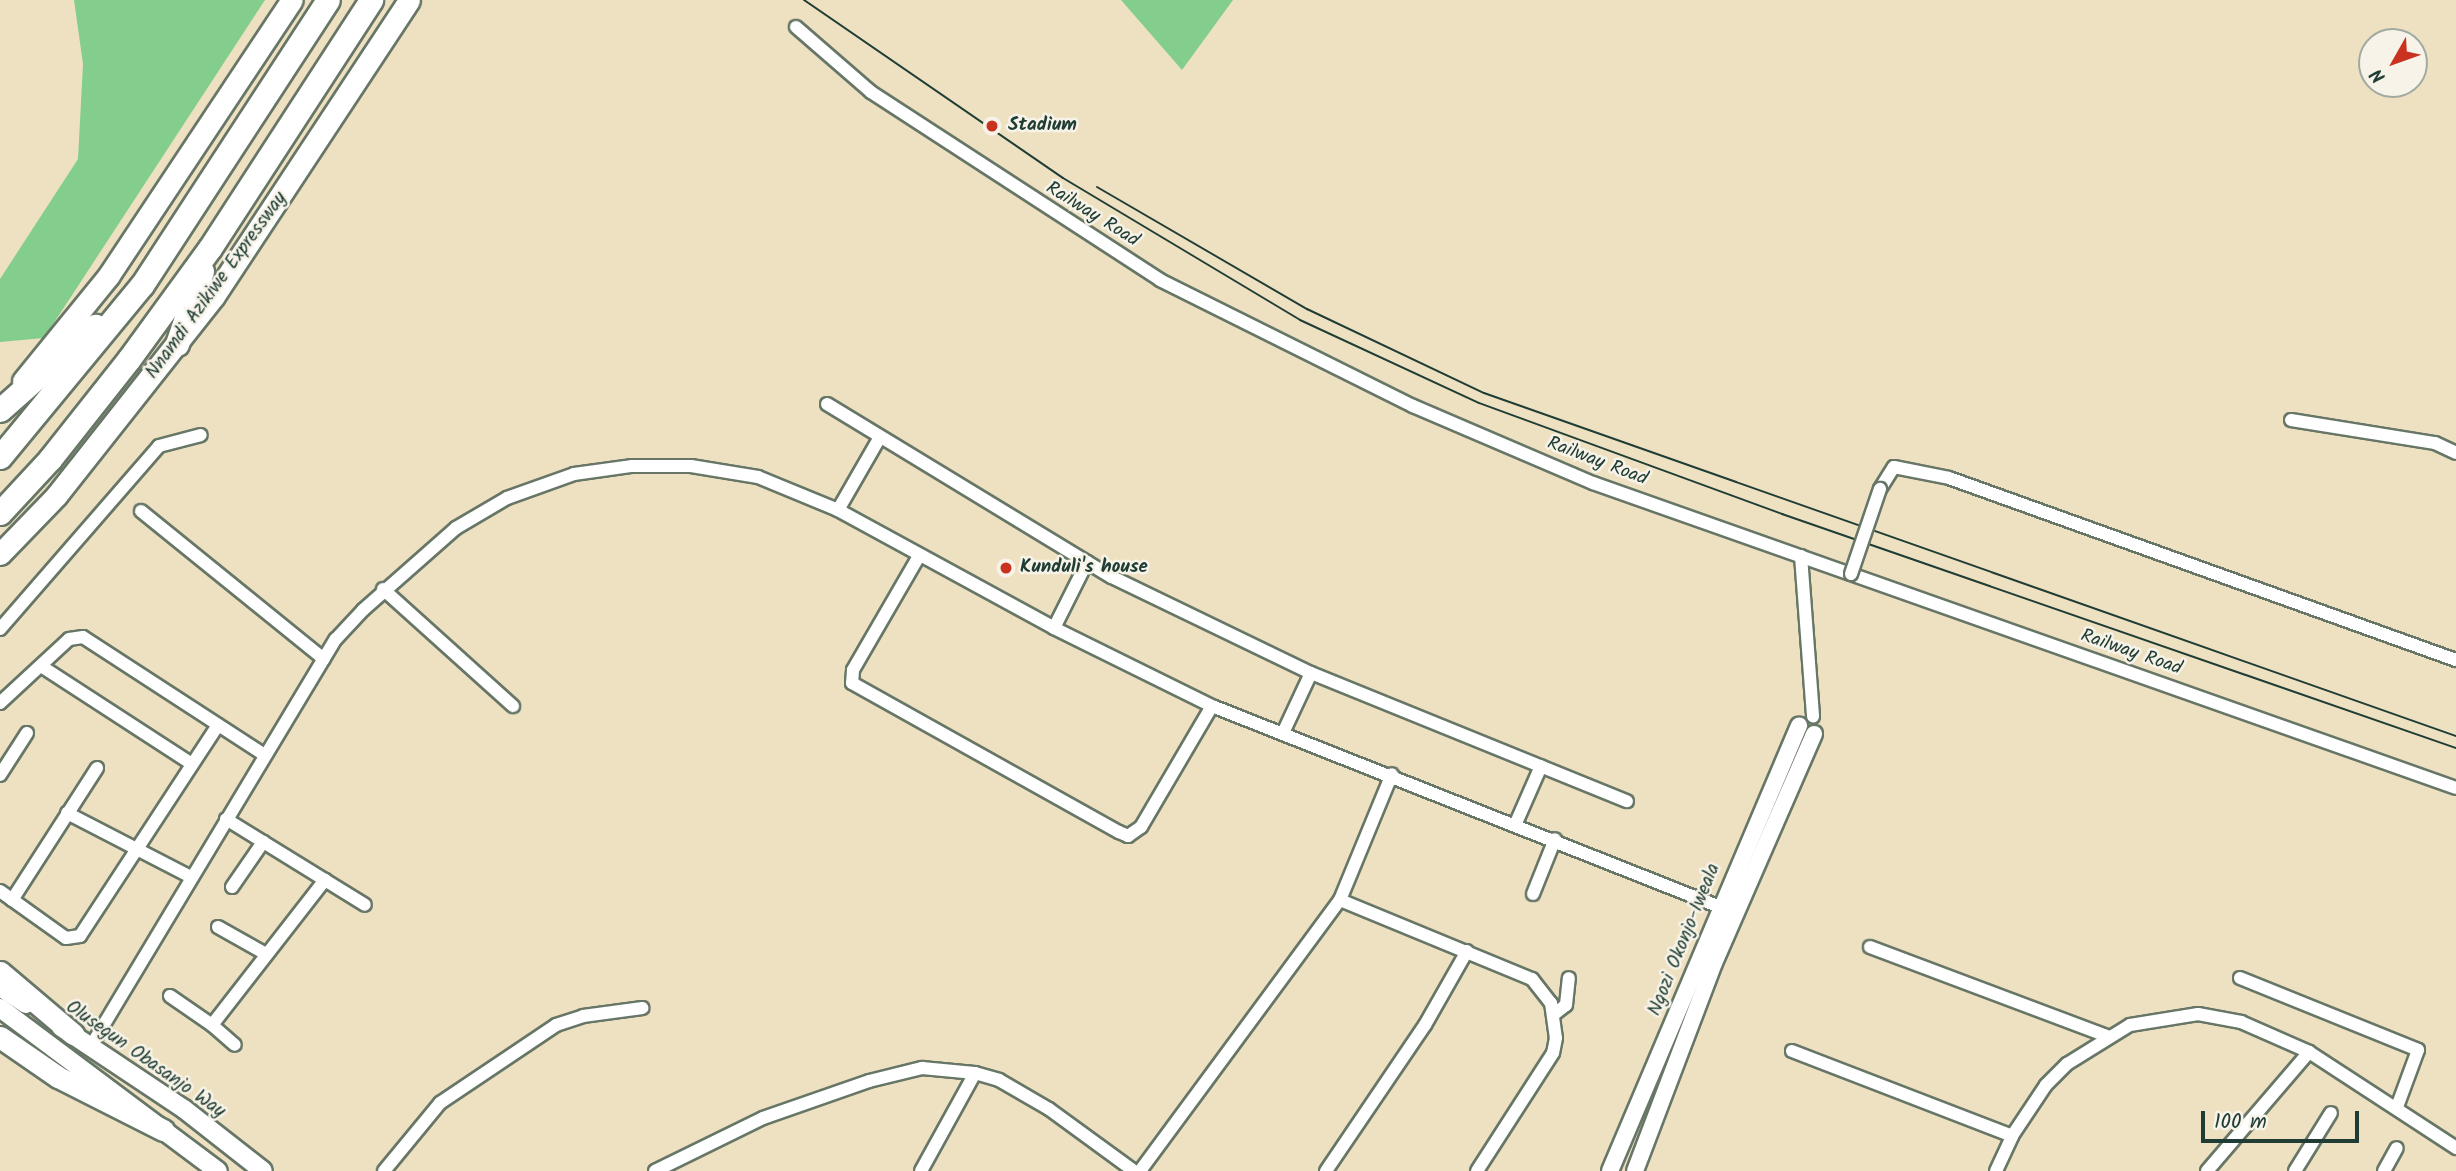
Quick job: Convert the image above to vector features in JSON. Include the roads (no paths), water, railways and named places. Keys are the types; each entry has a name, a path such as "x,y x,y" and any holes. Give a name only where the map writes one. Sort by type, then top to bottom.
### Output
{"highway":[{"path":"0,409 109,275 292,0"},
{"path":"0,457 142,285 328,0"},
{"name":"Nnamdi Azikiwe Expressway","path":"0,513 121,369 210,248 371,0"},
{"name":"Nnamdi Azikiwe Expressway","path":"0,554 56,496 177,344 271,213 410,0"},
{"path":"177,344 210,248"},
{"path":"0,409 142,285"},
{"path":"0,972 82,1040"},
{"path":"0,1037 58,1077 163,1130"}],"main road":[{"name":"Olusegun Obasanjo Way","path":"0,987 82,1040 263,1171"},
{"path":"0,1008 218,1171"}],"street":[{"name":"Railway Road","path":"796,27 871,92 1160,281 1413,407 1593,483 2456,788"},
{"path":"827,404 1087,562 1311,673 1627,801"},
{"path":"2291,420 2435,443 2456,453"},
{"path":"0,629 159,446 201,435"},
{"path":"838,510 880,437"},
{"path":"82,1040 191,877 336,639 383,589 456,528 507,498 574,474 632,466 691,466 758,477 838,510 1054,628 1212,706 1392,774 1737,913"},
{"path":"1850,574 1880,489 1894,467 1949,478 2456,660"},
{"path":"141,511 324,659"},
{"path":"919,555 853,670 852,683 1119,832 1128,836 1141,827 1212,706"},
{"path":"1801,556 1814,734"},
{"path":"1054,628 1087,562"},
{"path":"383,589 513,706"},
{"path":"0,703 69,639 83,637 265,755"},
{"path":"41,666 192,764"},
{"path":"1283,733 1311,673"},
{"path":"1799,724 1803,718 1814,717"},
{"name":"Ngozi Okonjo-Iweala","path":"1609,1171 1799,724"},
{"path":"0,891 74,940 218,725"},
{"path":"0,775 27,733"},
{"name":"Ngozi Okonjo-Iweala","path":"1635,1171 1657,1104 1814,734"},
{"path":"1516,823 1541,766"},
{"path":"12,900 97,768"},
{"path":"1140,1171 1340,900 1392,774"},
{"path":"67,813 191,877"},
{"path":"226,818 365,905"},
{"path":"1533,894 1555,839"},
{"path":"232,887 263,842"},
{"path":"212,1025 325,880"},
{"path":"1340,900 1532,979 1551,1003 1553,1054 1478,1171"},
{"path":"218,927 266,954"},
{"path":"1870,947 2107,1036"},
{"path":"1326,1171 1425,1025 1467,951"},
{"path":"1553,1015 1566,1005 1569,978"},
{"path":"2240,978 2418,1051 2397,1107"},
{"path":"170,996 212,1025 235,1045"},
{"path":"384,1171 440,1103 556,1025 583,1016 642,1008"},
{"path":"1996,1171 2012,1136 2053,1078 2107,1036 2161,1018 2199,1014 2241,1022 2309,1052 2397,1107 2456,1149"},
{"path":"1792,1051 2012,1136"},
{"path":"2213,1169 2309,1052"},
{"path":"655,1171 740,1127 869,1081 922,1068 975,1073 999,1080 1049,1109 1134,1171"},
{"path":"922,1171 975,1073"},
{"path":"2295,1171 2331,1113"},
{"path":"2384,1171 2398,1149"}],"tram line":[{"path":"804,0 1063,178 1300,320 1479,403 1782,514 2456,748"},
{"path":"1097,187 1307,309 1484,393 2456,736"}],"place":[{"name":"Stadium","path":"992,126"},
{"name":"Kunduli's house","path":"1006,568"}]}
